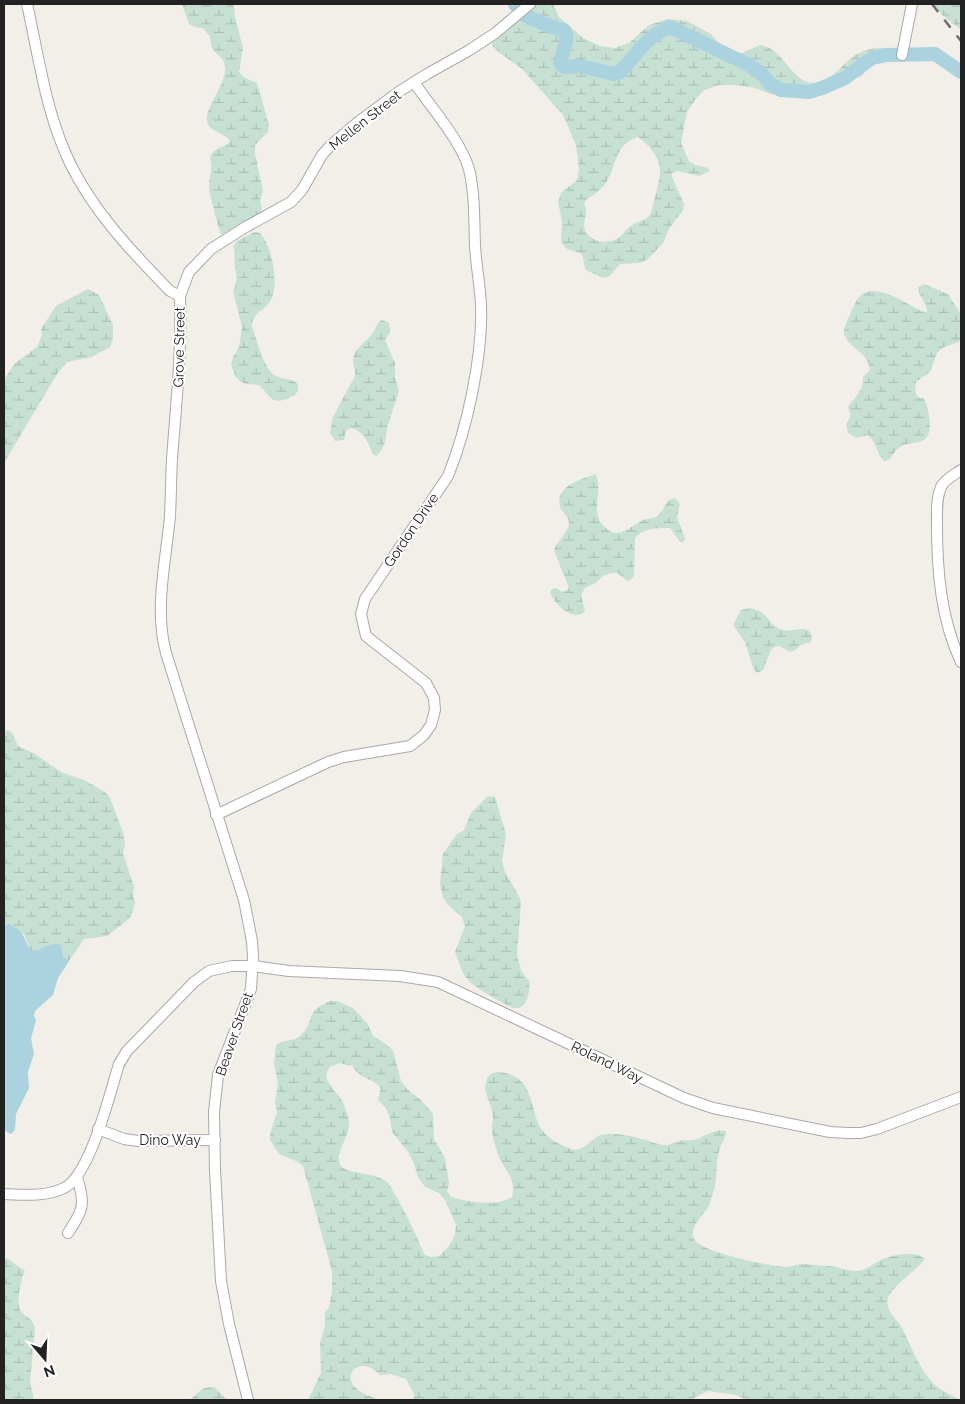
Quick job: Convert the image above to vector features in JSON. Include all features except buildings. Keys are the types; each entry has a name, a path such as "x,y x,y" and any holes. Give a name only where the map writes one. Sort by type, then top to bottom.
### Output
{"street":[{"name":"Grove Street","path":"27,4 45,84 65,152 81,182 113,230 170,291 180,296 180,369 172,460 170,516 161,607 164,647"},
{"path":"902,55 912,4"},
{"name":"Mellen Street","path":"180,296 189,272 211,249 291,202 302,190 322,155 330,146 366,116 414,82 468,52 524,9"},
{"name":"Gordon Drive","path":"216,815 328,762 344,757 410,746 424,735 432,725 435,710 434,698 426,683 366,636 361,614 365,599 448,476 455,459 466,417 481,338 481,304 475,245 474,204 468,168 457,143 414,82"},
{"path":"961,470 944,482 938,496 937,508 937,565 944,612 951,638 961,662"},
{"name":"Beaver Street","path":"164,647 244,900 252,941 253,966 251,989 218,1074 214,1112 221,1281 229,1324 248,1400"},
{"name":"Roland Way","path":"77,1178 86,1161 98,1129 119,1064 127,1051 194,982 209,971 232,966 253,966 289,971 400,976 438,982 684,1098 713,1108 830,1132 861,1133 877,1129 961,1097"},
{"name":"Dino Way","path":"98,1129 138,1142 215,1140"},
{"path":"4,1194 47,1194 65,1188 77,1178 82,1192 83,1207 68,1233"}],"green space":[{"path":"182,4 233,4 243,48 239,72 245,78 257,83 269,125 268,132 255,145 255,154 263,191 260,200 262,209 259,215 229,230 225,234 221,234 209,189 210,158 213,152 230,141 211,128 207,122 207,116 224,76 225,68 223,60 212,48 210,37 203,28 189,24"},
{"path":"537,4 553,4 559,17 583,38 600,46 615,48 629,43 649,25 668,19 687,21 711,34 721,46 733,52 742,53 760,45 770,48 800,78 813,83 826,79 854,56 863,52 877,48 887,48 892,49 894,54 892,57 868,65 863,75 812,96 790,97 736,85 719,85 704,90 687,112 681,143 689,161 695,165 708,168 710,171 699,176 678,171 672,173 684,204 683,210 669,229 663,243 648,259 640,263 620,264 610,276 603,278 585,268 582,254 567,249 561,242 562,221 558,202 561,193 577,180 579,169 576,145 563,115 522,69 497,51 492,45 492,41 517,17 525,15","holes":["638,137 655,155 660,169 650,215 629,227 618,238 602,242 588,235 584,228 586,211 584,203 605,185 625,144"]},
{"path":"934,4 961,4 961,30 941,14"},
{"path":"254,232 260,233 268,247 275,278 273,296 256,316 252,322 252,327 264,361 272,373 298,384 298,391 295,395 279,401 273,400 259,385 246,384 240,381 235,376 231,365 239,347 242,327 233,291 236,276 235,251 233,247 237,241"},
{"path":"924,284 948,294 960,313 961,341 942,348 937,353 930,372 916,382 916,394 919,398 924,398 929,414 930,426 927,436 922,441 902,446 889,460 884,461 868,435 856,438 848,433 846,424 851,416 848,407 861,389 863,377 870,370 866,359 846,339 844,328 858,299 861,295 868,292 875,291 892,296 921,311 927,312 918,287"},
{"path":"88,289 99,295 113,325 113,339 110,347 92,357 67,362 57,374 4,463 4,380 14,364 37,347 42,335 41,329 56,306"},
{"path":"382,320 389,323 390,332 385,340 395,363 395,377 399,391 387,428 385,442 381,451 376,456 373,454 365,438 355,429 350,428 346,431 344,440 335,441 330,433 333,417 355,376 354,356"},
{"path":"595,474 598,480 598,517 601,523 609,530 616,533 622,532 643,520 656,517 671,499 675,498 680,504 677,517 685,539 683,542 680,542 670,528 651,529 642,532 635,538 634,576 629,581 617,573 603,576 594,584 585,588 581,595 585,611 575,615 564,610 555,602 550,592 556,588 562,592 569,588 554,550 567,530 569,523 559,501 560,495 569,486"},
{"path":"750,608 764,614 775,626 783,630 805,629 809,631 812,640 790,652 779,646 774,647 763,670 757,673 753,668 745,642 733,625 741,610"},
{"path":"8,730 13,734 18,746 35,754 61,772 84,780 105,792 110,798 123,832 125,844 123,853 134,887 135,903 130,918 107,936 84,939 69,961 63,956 62,952 33,952 30,950 24,934 4,926 4,731"},
{"path":"488,796 495,797 506,834 502,862 505,872 521,902 517,955 521,971 530,982 526,1002 518,1008 513,1008 497,1000 472,984 464,975 455,952 465,926 462,917 448,905 443,897 440,884 443,854 456,835 464,830 471,813"},
{"path":"330,1001 337,1001 353,1008 367,1023 373,1036 393,1050 401,1081 433,1114 434,1139 445,1158 449,1184 447,1191 451,1197 465,1201 490,1203 512,1197 512,1181 500,1159 494,1141 492,1130 493,1114 485,1089 489,1076 493,1073 505,1073 522,1082 530,1097 541,1129 556,1142 573,1150 582,1148 597,1137 606,1134 625,1135 668,1145 679,1141 694,1140 722,1130 726,1131 718,1157 712,1198 694,1228 693,1237 697,1243 719,1253 785,1267 804,1264 857,1271 891,1256 910,1254 921,1256 925,1259 890,1293 887,1302 888,1306 929,1379 941,1389 961,1400 747,1400 736,1395 708,1391 690,1400 413,1400 414,1394 406,1379 391,1374 380,1375 366,1366 359,1366 352,1372 352,1383 362,1393 379,1400 308,1400 321,1373 320,1342 325,1327 325,1312 329,1308 332,1292 332,1271 303,1166 279,1154 270,1140 270,1134 277,1112 275,1103 278,1083 274,1064 276,1045 301,1035 313,1013","holes":["339,1063 352,1066 359,1074 381,1088 378,1100 386,1108 392,1132 409,1153 418,1177 425,1187 439,1193 445,1200 456,1225 455,1235 449,1246 439,1256 430,1257 424,1254 408,1217 388,1183 376,1176 348,1170 340,1164 340,1153 347,1136 349,1123 342,1101 327,1080 327,1071 330,1067"]},
{"path":"4,1258 25,1271 19,1296 19,1307 22,1313 32,1321 35,1328 30,1382 34,1400 4,1400"},
{"path":"214,1387 228,1400 190,1400 202,1389"}],"water":[{"path":"9,924 20,931 33,952 54,944 61,945 63,956 69,961 58,978 53,995 35,1011 36,1021 31,1038 34,1054 28,1072 29,1088 16,1114 15,1130 11,1134 4,1129 4,926"}],"waterway":[{"path":"515,4 524,15 564,30 566,42 560,63 564,67 580,66 614,74 620,72 642,46 661,31 670,27 749,65 762,74 770,84 781,90 809,92 822,88 845,78 872,58 887,55 935,54 961,72"}],"railway":[{"path":"932,4 961,41"}]}
